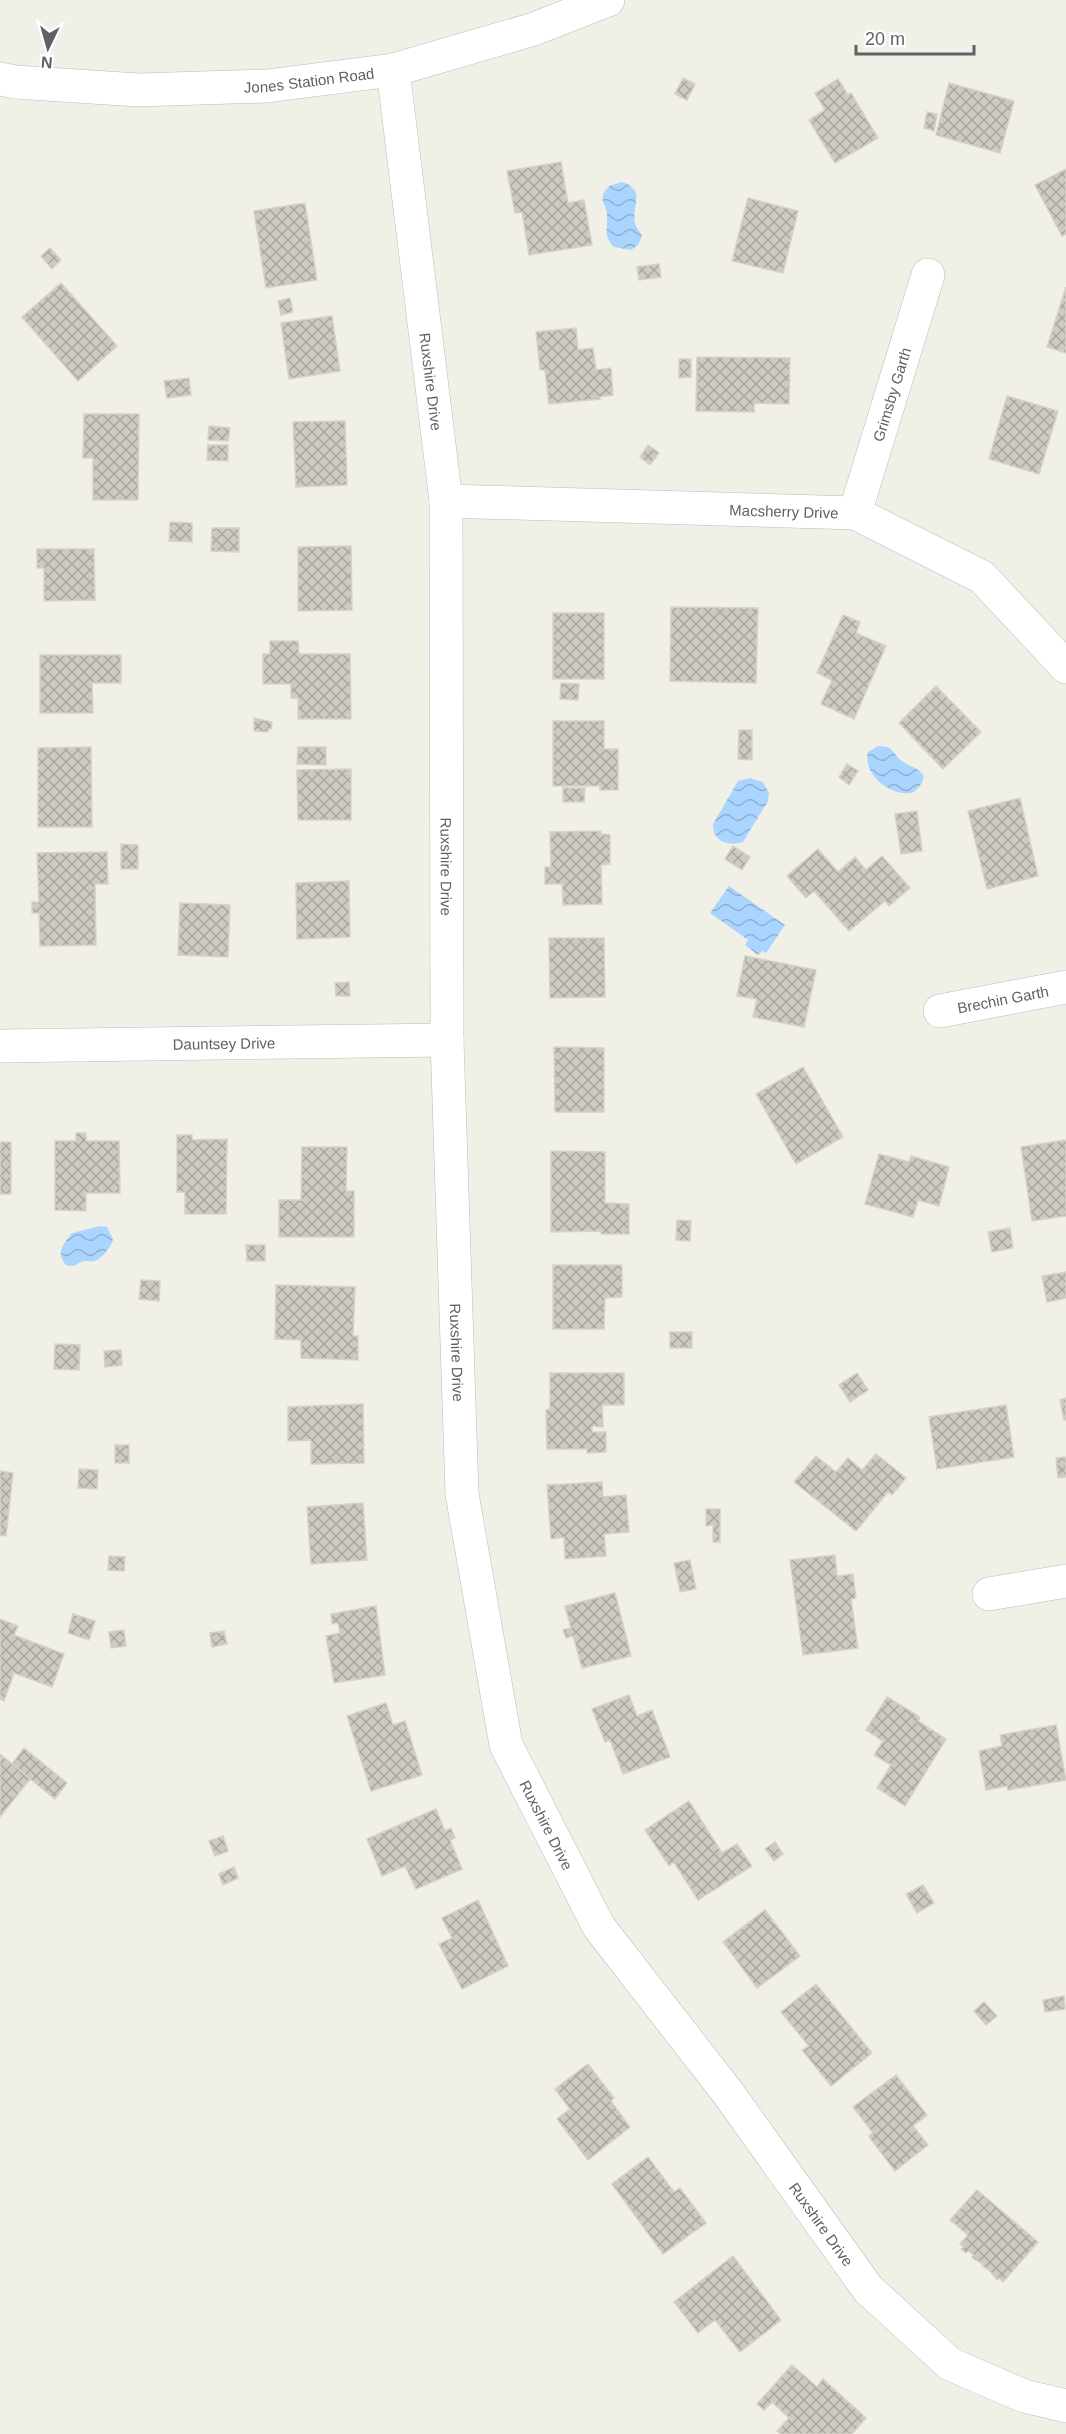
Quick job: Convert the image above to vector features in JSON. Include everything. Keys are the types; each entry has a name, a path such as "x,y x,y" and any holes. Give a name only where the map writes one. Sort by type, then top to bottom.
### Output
{"street":[{"name":"Jones Station Road","path":"0,79 138,90 267,86 393,70 534,29 608,0"},
{"name":"Ruxshire Drive","path":"393,70 446,501 447,1040 462,1494 506,1745 599,1927 728,2093 868,2289 950,2364 1024,2396 1066,2406"},
{"name":"Grimsby Garth","path":"855,513 928,274"},
{"name":"Macsherry Drive","path":"446,501 855,513 982,577 1066,667"},
{"name":"Brechin Garth","path":"940,1011 1066,987"},
{"name":"Dauntsey Drive","path":"0,1046 447,1040"},
{"path":"989,1594 1066,1581"}],"water":[{"path":"622,182 630,185 636,194 634,217 642,236 638,245 631,250 614,247 607,236 607,214 603,194 609,186"},
{"path":"878,746 888,747 900,759 921,772 923,780 914,792 897,792 888,788 874,776 867,760 868,752"},
{"path":"750,778 763,782 769,793 768,801 743,842 727,843 715,835 713,824 738,781"},
{"path":"729,886 785,925 766,953 762,951 758,955 745,945 748,940 710,913"},
{"path":"100,1226 107,1227 113,1239 106,1252 97,1260 66,1265 61,1252 72,1233"}],"building":[{"path":"683,78 695,84 687,100 675,94"},
{"path":"838,79 848,95 851,93 878,138 835,163 809,120 825,110 815,93"},
{"path":"949,83 1014,101 1000,153 936,135"},
{"path":"927,112 937,114 934,131 924,128"},
{"path":"561,162 568,203 584,200 592,245 529,255 522,212 515,213 507,171"},
{"path":"1066,169 1066,234 1062,236 1035,185"},
{"path":"748,198 798,211 783,273 732,261"},
{"path":"305,203 317,280 266,288 254,211"},
{"path":"50,248 61,260 52,269 41,256"},
{"path":"659,264 661,277 639,280 637,267"},
{"path":"61,283 117,346 78,381 22,317"},
{"path":"1066,287 1066,353 1047,347"},
{"path":"290,298 293,312 281,315 278,301"},
{"path":"332,316 340,371 289,379 281,323"},
{"path":"576,328 578,350 593,348 596,370 611,368 613,395 599,397 600,399 549,404 545,370 540,370 536,332"},
{"path":"697,357 790,358 789,404 754,403 754,412 696,411"},
{"path":"679,359 691,359 691,377 679,378"},
{"path":"189,378 191,395 167,398 164,381"},
{"path":"1007,396 1058,411 1039,474 989,459"},
{"path":"84,414 139,414 138,500 93,500 93,458 83,458"},
{"path":"345,421 347,485 296,487 293,422"},
{"path":"209,426 230,428 228,441 208,440"},
{"path":"208,445 228,445 228,461 207,460"},
{"path":"648,445 659,453 650,465 640,457"},
{"path":"170,522 192,523 192,542 169,541"},
{"path":"212,528 239,528 239,552 211,551"},
{"path":"351,546 352,610 298,611 298,547"},
{"path":"37,549 94,549 95,600 44,601 44,568 37,568"},
{"path":"671,607 758,608 756,683 670,681"},
{"path":"553,613 604,613 604,679 553,679"},
{"path":"843,615 860,622 856,633 886,646 854,719 821,704 832,680 817,673"},
{"path":"270,641 298,641 299,654 350,654 351,719 298,719 298,698 291,698 291,684 263,684 263,654 270,654"},
{"path":"40,655 121,655 121,683 92,683 93,713 40,713"},
{"path":"561,683 579,684 578,700 560,699"},
{"path":"936,686 981,732 943,769 899,723"},
{"path":"254,718 272,722 271,729 268,729 268,732 254,731"},
{"path":"553,721 604,721 604,749 618,749 618,790 600,790 600,786 553,786"},
{"path":"739,730 752,730 752,760 738,759"},
{"path":"91,747 92,827 38,827 38,748"},
{"path":"298,747 326,747 326,765 297,764"},
{"path":"847,764 858,771 849,785 839,777"},
{"path":"351,769 351,820 298,820 297,770"},
{"path":"563,788 585,788 584,802 563,802"},
{"path":"1020,798 1038,876 987,889 968,811"},
{"path":"917,811 922,851 901,854 895,814"},
{"path":"601,831 601,834 610,835 610,864 601,865 602,904 563,905 562,884 545,884 545,867 551,867 550,832"},
{"path":"121,844 138,845 138,869 121,869"},
{"path":"733,846 750,857 742,870 725,859"},
{"path":"818,849 838,872 855,857 866,870 882,856 910,888 889,906 885,901 849,931 814,891 806,898 787,876"},
{"path":"107,852 108,884 95,884 96,945 40,946 39,913 32,913 32,902 39,902 37,853"},
{"path":"349,881 350,937 297,939 296,883"},
{"path":"180,903 230,905 228,957 178,955"},
{"path":"549,938 604,938 605,997 550,998"},
{"path":"745,956 816,970 804,1027 753,1017 757,999 737,996"},
{"path":"349,982 350,996 336,996 335,983"},
{"path":"554,1047 604,1048 604,1112 555,1112"},
{"path":"803,1067 843,1137 796,1164 756,1094"},
{"path":"76,1133 86,1133 86,1141 119,1141 120,1193 86,1193 86,1211 55,1210 55,1141 76,1141"},
{"path":"177,1135 192,1135 192,1140 227,1139 226,1214 185,1214 185,1192 177,1192"},
{"path":"1066,1140 1066,1216 1032,1221 1021,1147"},
{"path":"0,1142 11,1142 11,1194 0,1194"},
{"path":"302,1147 347,1147 346,1191 354,1191 354,1237 279,1237 279,1200 301,1200"},
{"path":"551,1151 605,1152 605,1203 629,1204 629,1234 601,1234 601,1231 551,1232"},
{"path":"879,1154 909,1162 911,1156 949,1167 939,1206 918,1200 913,1217 865,1204"},
{"path":"677,1220 691,1221 690,1241 676,1240"},
{"path":"1010,1228 1013,1248 992,1252 988,1232"},
{"path":"246,1245 265,1245 265,1261 247,1261"},
{"path":"553,1265 622,1265 622,1297 605,1298 604,1329 553,1329"},
{"path":"1066,1272 1066,1298 1047,1302 1042,1276"},
{"path":"141,1280 160,1281 159,1301 139,1299"},
{"path":"276,1285 355,1287 353,1336 358,1336 358,1360 301,1358 301,1340 275,1339"},
{"path":"670,1332 692,1332 692,1348 670,1348"},
{"path":"55,1344 80,1345 79,1370 54,1369"},
{"path":"121,1350 122,1365 105,1367 104,1351"},
{"path":"550,1373 624,1373 624,1405 602,1405 603,1427 592,1426 592,1432 606,1432 606,1452 587,1453 587,1449 547,1449 546,1410 550,1409"},
{"path":"857,1373 868,1390 850,1402 839,1385"},
{"path":"1066,1398 1066,1420 1064,1420 1060,1400"},
{"path":"363,1404 364,1463 311,1464 311,1440 288,1441 288,1407"},
{"path":"1006,1405 1014,1457 937,1469 929,1417"},
{"path":"115,1445 129,1445 129,1463 115,1463"},
{"path":"876,1454 906,1478 892,1495 888,1492 856,1531 794,1482 816,1456 836,1472 848,1458 862,1470"},
{"path":"1066,1457 1066,1477 1058,1478 1056,1458"},
{"path":"79,1469 98,1470 97,1489 78,1488"},
{"path":"0,1471 13,1473 6,1536 0,1535"},
{"path":"602,1482 603,1497 626,1495 629,1532 604,1534 606,1556 565,1559 564,1537 551,1539 547,1485"},
{"path":"363,1503 367,1560 311,1564 307,1507"},
{"path":"706,1509 720,1509 720,1542 713,1542 713,1525 706,1526"},
{"path":"835,1555 837,1576 853,1574 856,1598 851,1599 858,1648 803,1655 790,1560"},
{"path":"109,1556 125,1557 124,1571 108,1570"},
{"path":"690,1560 696,1589 680,1592 674,1563"},
{"path":"615,1593 631,1656 582,1668 573,1636 566,1638 563,1630 571,1628 565,1606"},
{"path":"376,1606 385,1675 334,1683 326,1636 340,1633 338,1623 332,1624 331,1614"},
{"path":"73,1614 95,1621 89,1640 68,1633"},
{"path":"0,1619 18,1626 14,1635 64,1654 52,1687 14,1673 4,1701 0,1699"},
{"path":"124,1630 126,1646 111,1648 109,1632"},
{"path":"224,1631 227,1644 212,1647 210,1633"},
{"path":"629,1695 637,1716 652,1710 670,1757 623,1774 610,1740 605,1742 592,1709"},
{"path":"887,1697 917,1715 920,1718 918,1721 946,1739 905,1806 877,1788 891,1765 874,1755 883,1741 866,1730"},
{"path":"386,1703 393,1725 405,1721 422,1775 371,1791 347,1716"},
{"path":"1056,1725 1066,1780 1008,1790 1007,1786 986,1790 979,1751 1002,1746 1000,1735"},
{"path":"24,1748 67,1783 55,1799 12,1764"},
{"path":"0,1754 30,1779 0,1817"},
{"path":"689,1801 722,1853 737,1844 752,1866 698,1900 674,1862 669,1866 645,1830"},
{"path":"436,1809 445,1831 451,1828 455,1838 450,1840 462,1869 416,1889 405,1866 382,1876 367,1839"},
{"path":"223,1836 228,1851 215,1856 209,1841"},
{"path":"775,1842 783,1854 774,1861 765,1849"},
{"path":"234,1867 238,1878 223,1885 219,1874"},
{"path":"923,1885 934,1903 917,1913 906,1894"},
{"path":"478,1900 508,1966 462,1989 439,1944 452,1938 442,1918"},
{"path":"765,1910 800,1956 757,1988 723,1942"},
{"path":"816,1984 872,2053 831,2086 802,2050 809,2046 781,2012"},
{"path":"1064,1996 1065,2009 1045,2012 1043,2000"},
{"path":"984,2002 997,2016 986,2025 974,2011"},
{"path":"588,2064 614,2098 611,2101 630,2127 588,2160 557,2119 570,2109 555,2089"},
{"path":"896,2075 927,2115 913,2126 928,2145 895,2171 870,2138 869,2136 873,2133 853,2107"},
{"path":"648,2157 674,2192 680,2188 706,2223 663,2254 612,2184"},
{"path":"977,2190 1038,2242 1003,2282 999,2278 997,2280 989,2270 982,2266 983,2264 974,2259 972,2257 974,2255 961,2249 964,2247 960,2244 968,2235 950,2220"},
{"path":"733,2256 781,2320 740,2352 715,2320 698,2333 674,2302"},
{"path":"792,2365 817,2387 823,2379 866,2418 852,2434 781,2434 777,2431 789,2418 772,2402 764,2410 757,2404"}]}
